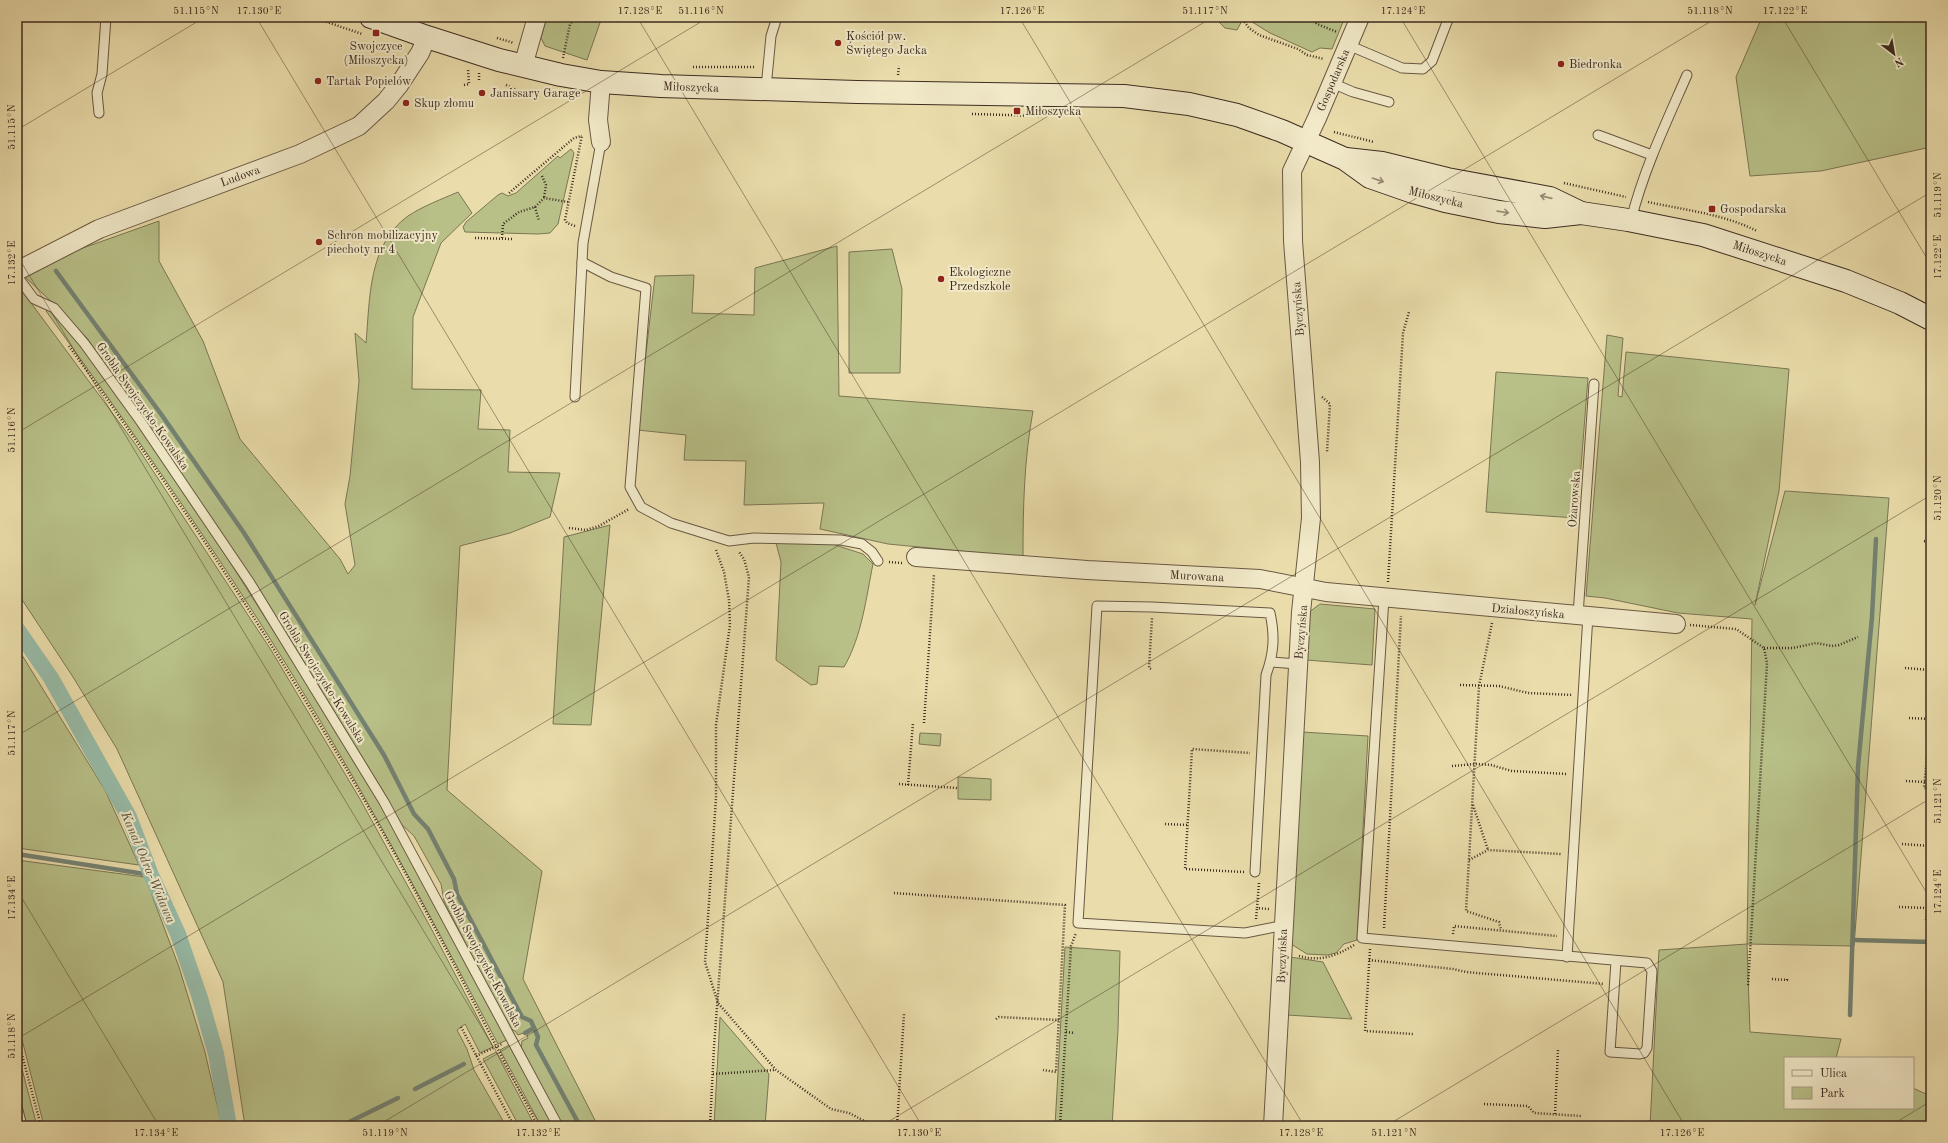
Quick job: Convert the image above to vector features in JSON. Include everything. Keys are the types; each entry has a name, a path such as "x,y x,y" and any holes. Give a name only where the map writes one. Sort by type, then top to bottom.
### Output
{"street":[{"name":"Miłoszycka","path":"371,17 427,37 523,66 601,82 662,86 923,94 1130,96 1189,104 1237,115 1282,131 1345,159 1370,177 1445,201 1499,212 1545,217 1581,213 1631,220 1703,235 1846,281 1931,319"},
{"path":"523,66 537,17"},
{"name":"Gospodarska","path":"1306,142 1318,118 1332,82 1345,40 1360,17"},
{"name":"Ludowa","path":"17,271 99,229 300,154 359,126 386,101 399,85 420,53 427,37"},
{"path":"601,82 598,120 601,142"},
{"name":"Byczyńska","path":"1273,1126 1301,612 1305,589 1311,518 1310,462 1292,241 1291,193 1292,171 1306,142"},
{"name":"Murowana","path":"916,557 1087,570 1260,579 1305,589"},
{"name":"Działoszyńska","path":"1305,589 1386,598 1676,624"}],"lane":[{"path":"99,113 97,93 102,74 106,17"},
{"path":"766,88 771,36 777,17"},
{"path":"1345,40 1402,68 1423,69 1432,61 1449,17"},
{"path":"1631,220 1643,177 1687,75"},
{"path":"1332,82 1353,92 1389,102"},
{"path":"1598,134 1652,155"},
{"path":"575,397 582,262 586,229 601,142"},
{"path":"582,262 611,277 646,288 630,487 641,507 671,523 729,541 754,538 841,540 862,544 872,552 878,561"},
{"name":"Grobla Swojczycko-Kowalska","path":"17,276 34,299 54,308 84,343 139,419 250,583 384,802 558,1126"},
{"name":"Ożarowska","path":"1567,957 1582,696 1583,615 1594,384"},
{"path":"1386,598 1366,938 1452,947 1647,963 1652,971 1647,1048 1644,1053 1610,1052 1616,961"},
{"path":"1255,872 1266,675 1270,662 1274,633 1270,613 1152,607 1097,606 1078,923 1245,933 1275,927 1283,928"},
{"path":"1270,662 1298,664"},
{"path":"17,1107 22,1126"}],"path":[{"path":"562,59 570,24 576,17"},
{"path":"1309,17 1317,24 1345,40"},
{"path":"1242,18 1249,28 1259,35 1298,49 1307,55 1324,57 1326,62"},
{"path":"464,85 469,84 467,72 469,64"},
{"path":"898,71 899,66"},
{"path":"506,85 534,98"},
{"path":"968,114 1042,116 1056,114"},
{"path":"583,128 565,220 567,223 586,229"},
{"path":"509,193 574,138 582,136"},
{"path":"502,238 503,224 505,221 519,212 535,207 544,198 546,185 542,176"},
{"path":"544,198 568,202"},
{"path":"535,207 539,221"},
{"path":"475,238 512,239"},
{"path":"1386,598 1403,333 1409,312"},
{"path":"67,343 127,427 219,562 290,676 381,830 538,1126"},
{"path":"569,528 586,530 599,526 621,514 638,502"},
{"path":"708,534 724,572 729,600 730,625 716,725 716,798 706,962 718,1003 776,1070 831,1109 849,1113 874,1126"},
{"path":"710,1126 749,577 744,559 729,541"},
{"path":"1924,541 1931,542"},
{"path":"878,561 908,564 916,557"},
{"path":"924,723 935,567"},
{"path":"1151,668 1149,668 1152,607"},
{"path":"1495,608 1479,686 1466,911 1499,922 1501,930"},
{"path":"1384,940 1402,609"},
{"path":"1676,624 1736,629 1750,637 1764,648 1794,648 1816,643 1832,646 1839,645 1858,637"},
{"path":"1748,987 1767,663 1764,648"},
{"path":"1905,668 1931,670"},
{"path":"1460,685 1499,686 1528,693 1582,696"},
{"path":"1931,714 1924,788 1931,789"},
{"path":"1909,718 1930,719"},
{"path":"908,785 913,723"},
{"path":"1262,753 1192,750 1190,754 1185,870 1255,872 1259,875 1257,908 1274,909"},
{"path":"1452,766 1474,764 1491,765 1512,771 1578,775"},
{"path":"1906,781 1925,782"},
{"path":"899,784 957,788"},
{"path":"1472,802 1488,850"},
{"path":"1165,824 1187,825"},
{"path":"1902,844 1931,846"},
{"path":"1468,860 1488,850 1573,855"},
{"path":"1931,859 1926,921 1931,922"},
{"path":"894,893 1065,906 1056,1072 1043,1070"},
{"path":"1899,907 1927,908"},
{"path":"1060,1126 1071,946 1078,923"},
{"path":"1452,947 1454,926 1568,936"},
{"path":"1283,952 1305,958 1325,958 1338,954 1366,938 1369,960 1365,1031 1413,1034"},
{"path":"1369,960 1453,969 1466,972 1614,985"},
{"path":"1927,968 1931,966"},
{"path":"1772,979 1787,980 1787,978"},
{"path":"897,1126 904,1014"},
{"path":"996,1019 999,1017 1059,1020"},
{"path":"461,1027 514,1126"},
{"path":"1066,1032 1075,1033"},
{"path":"17,1036 41,1126"},
{"path":"476,1056 496,1046"},
{"path":"1555,1114 1558,1050"},
{"path":"713,1074 776,1070"},
{"path":"1484,1104 1528,1106 1534,1113 1576,1114 1581,1116"}],"green space":[{"path":"547,17 602,17 587,60 545,46 541,38"},
{"path":"1214,17 1244,17 1237,30 1225,28"},
{"path":"1244,17 1345,17 1332,49 1320,48 1312,52 1270,33"},
{"path":"1762,17 1931,17 1931,147 1821,171 1750,176 1736,77"},
{"path":"571,149 574,153 558,224 550,233 465,232 463,227 466,222 498,195 502,193 508,196 516,193 558,156 560,158"},
{"path":"458,192 472,213 441,243 413,317 412,389 481,390 478,429 510,430 508,472 560,473 550,517 510,533 460,546 447,790 542,871 523,979 598,1126 562,1126 521,1049 522,1041 528,1038 526,1032 518,1035 515,1031 509,1028 444,901 441,884 414,836 399,822 389,801 261,592 87,338 24,276 66,254 159,221 159,261 203,341 240,439 340,559 348,574 355,565 345,504 350,476 359,381 355,333 366,343 370,291 378,257 385,242 395,228 414,212"},
{"path":"837,246 839,396 1033,411 1025,484 1023,557 888,544 820,529 824,503 744,505 746,461 684,460 686,435 637,430 655,276 694,275 692,313 754,315 755,268"},
{"path":"892,249 902,289 900,373 849,373 849,252"},
{"path":"17,284 136,445 271,650 360,799 432,930 493,1047 480,1053 465,1024 457,1030 467,1049 474,1070 506,1126 245,1126 223,982 117,749 73,677 17,592"},
{"path":"49,309 80,344 130,414 218,543 303,678 396,829 507,1040 498,1044 382,828 290,670 180,501 46,311"},
{"path":"1607,335 1623,338 1618,396 1622,397 1626,352 1789,369 1779,491 1755,605 1785,491 1889,498 1854,946 1747,944 1752,619 1678,613 1605,598 1586,596"},
{"path":"1496,372 1588,378 1577,518 1486,512"},
{"path":"610,525 591,725 553,724 564,537"},
{"path":"826,542 863,554 873,564 863,617 855,643 844,667 819,666 817,684 811,685 776,660 781,562 776,543"},
{"path":"1320,604 1375,609 1372,665 1306,660 1308,613"},
{"path":"17,647 105,790 139,865 17,848"},
{"path":"1302,732 1368,736 1357,940 1344,944 1336,953 1327,955 1307,954 1291,944"},
{"path":"920,733 941,734 940,746 919,744"},
{"path":"958,777 991,779 991,800 958,799"},
{"path":"17,860 145,877 179,967 205,1052 222,1126 44,1126 17,1020"},
{"path":"1747,944 1750,1032 1841,1039 1836,1057 1784,1057 1784,1109 1914,1109 1914,1088 1928,1095 1931,1101 1931,1126 1650,1126 1659,950"},
{"path":"1065,947 1120,951 1118,1030 1112,1126 1055,1126"},
{"path":"1290,957 1323,962 1352,1019 1287,1015"},
{"path":"720,1017 769,1074 765,1126 714,1126"},
{"path":"509,1045 553,1126 541,1126 500,1050"},
{"path":"17,1050 37,1126 27,1126 17,1088"},
{"path":"496,1052 535,1126 519,1126 483,1059"}],"waterway":[{"path":"56,271 161,414 244,533 384,755 414,814 428,829 454,879 457,894 522,1017 531,1021 538,1037 536,1045 580,1126"},
{"path":"1850,1015 1858,767 1872,617 1876,539"},
{"name":"Kanał Odra-Widawa","path":"17,629 51,678 129,817 151,875 178,934 200,998 216,1054 229,1126"},
{"path":"17,854 151,875"},
{"path":"1853,940 1931,942"},
{"path":"525,1033 534,1028"},
{"path":"415,1089 464,1064"},
{"path":"341,1126 398,1098"}],"place":[{"name":"Swojczyce (Miłoszycka)","path":"376,33"},
{"name":"Kościół pw. Świętego Jacka","path":"838,43"},
{"name":"Biedronka","path":"1561,64"},
{"name":"Tartak Popielów","path":"318,81"},
{"name":"Janissary Garage","path":"482,93"},
{"name":"Skup złomu","path":"406,103"},
{"name":"Miłoszycka","path":"1017,111"},
{"name":"Gospodarska","path":"1712,209"},
{"name":"Schron mobilizacyjny piechoty nr 4","path":"319,242"},
{"name":"Ekologiczne Przedszkole","path":"941,279"}]}
